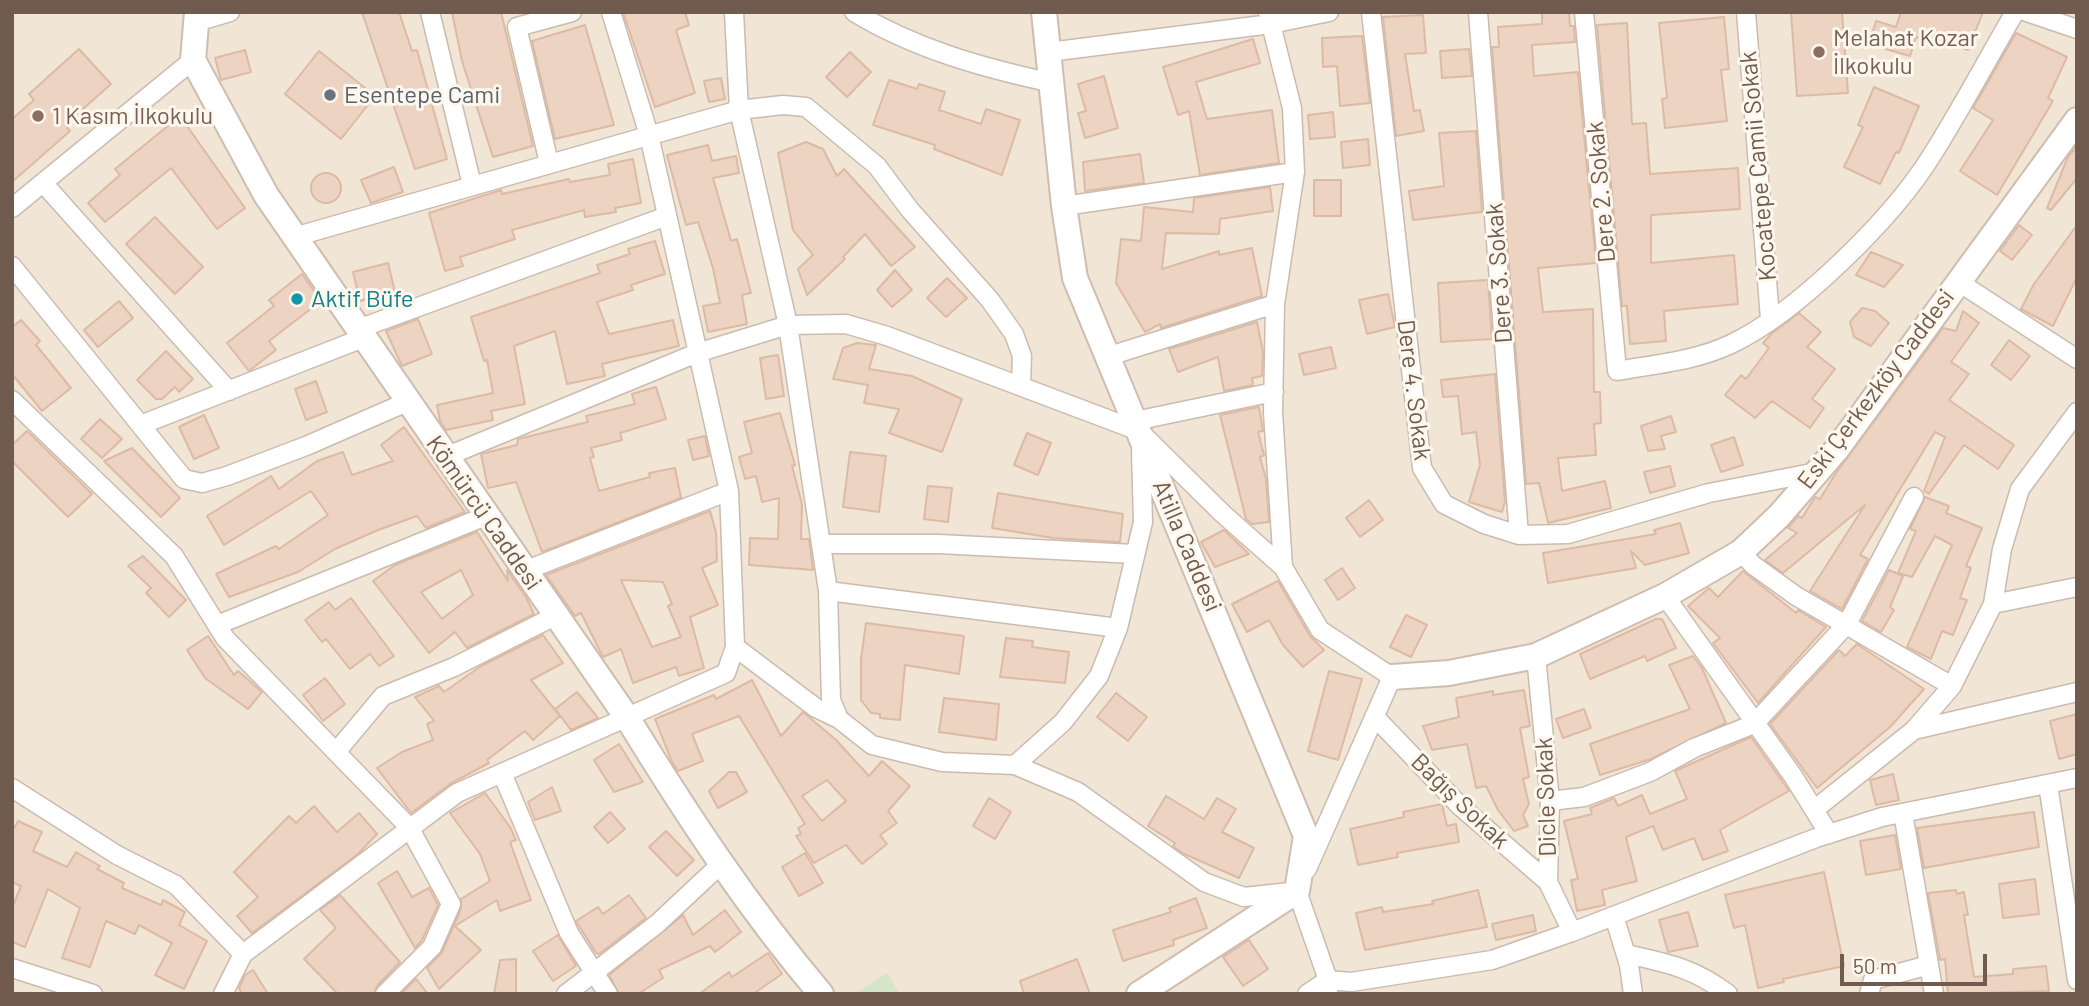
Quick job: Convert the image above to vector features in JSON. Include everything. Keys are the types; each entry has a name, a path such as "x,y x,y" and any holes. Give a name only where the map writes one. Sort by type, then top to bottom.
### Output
{"street":[{"path":"12,208 193,60 197,17 230,12"},
{"path":"430,12 472,185"},
{"path":"549,163 517,27 572,12"},
{"path":"223,994 243,954 457,793 726,673 735,647 729,491 649,135 611,12"},
{"path":"734,12 739,110 788,325 828,591 831,700 839,719"},
{"path":"854,12 891,34 996,71 1053,83"},
{"name":"Atilla Caddesi","path":"1044,12 1064,206 1075,278 1307,836 1297,891"},
{"path":"1049,52 1269,18 1329,12"},
{"name":"Dere 4. Sokak","path":"1371,12 1422,468 1444,504 1484,524 1519,535 1568,534 1709,493 1817,472"},
{"name":"Dere 3. Sokak","path":"1478,12 1519,535"},
{"name":"Dere 2. Sokak","path":"1584,12 1617,371 1698,357 1732,344 1770,319"},
{"name":"Kocatepe Camii Sokak","path":"1746,12 1770,319"},
{"path":"1770,319 1802,298 1889,211 1930,158 2015,12"},
{"path":"2027,12 2077,29"},
{"path":"1269,18 1293,108 1295,172 1275,304 1273,392 1283,567"},
{"name":"Kömürcü Caddesi","path":"193,60 266,195 294,237 628,719 678,802 768,932 821,994"},
{"path":"294,237 739,110 783,104 806,107 877,166 910,210 990,300 1014,334 1022,355 1021,386"},
{"name":"Eski Çerkezköy Caddesi","path":"1392,677 1449,673 1536,656 1665,596 1741,552 1779,516 1837,449 2077,120"},
{"path":"1064,206 1295,172"},
{"path":"44,184 229,391"},
{"path":"143,424 229,391 360,334 667,216"},
{"path":"12,266 143,424 184,479 202,482 306,446 407,402"},
{"path":"1957,281 2077,359"},
{"path":"1106,357 1275,304"},
{"path":"445,457 697,353 788,325 846,324 887,336 1137,426 1223,514 1283,567 1320,630 1392,677 1297,891 1139,994"},
{"path":"1137,426 1273,392"},
{"path":"12,400 174,556 225,638 409,827 451,904 432,947 385,994"},
{"path":"1814,810 1914,730 1952,686 1993,604 2002,549 2020,489 2077,412"},
{"path":"1015,765 1063,722 1099,676 1118,628 1143,522 1144,484 1137,426"},
{"path":"524,571 729,491"},
{"path":"1550,802 1584,797 1650,772 1694,748 1754,723 1847,624 1914,497"},
{"path":"217,625 485,516"},
{"path":"821,544 939,544 1134,554"},
{"path":"1741,552 1753,565 1796,596 1952,686"},
{"path":"1993,604 2077,587"},
{"path":"828,591 1118,628"},
{"path":"1665,596 1829,834"},
{"path":"337,751 383,696 454,667 555,617"},
{"path":"735,647 816,708 839,719 872,745 942,762 1015,765 1078,792 1204,882 1244,897 1297,891"},
{"name":"Dicle Sokak","path":"1536,656 1550,802 1548,882 1572,932"},
{"path":"1914,730 2077,692"},
{"name":"Bağış Sokak","path":"1375,717 1461,807 1548,882"},
{"path":"502,773 569,933 608,994"},
{"path":"1307,994 1351,982 1492,960 1829,834 1903,813 2077,778"},
{"path":"2048,784 2074,944 2077,980"},
{"path":"12,788 117,855 176,885 243,954"},
{"path":"1903,813 1934,994"},
{"path":"566,994 658,923 721,864"},
{"path":"1297,891 1328,987"},
{"path":"1614,916 1626,954 1633,994"},
{"path":"1626,954 1681,965 1710,980 1728,994"},
{"path":"1869,994 1873,980 1929,965"},
{"path":"12,968 93,994"}],"shaded area":[{"path":"12,12 2077,12 2077,994 12,994"}],"green space":[{"path":"887,973 900,994 855,994"}],"building":[{"path":"362,12 399,12 412,51 417,50 447,159 415,169"},
{"path":"452,12 501,12 533,146 493,157 462,61"},
{"path":"623,12 685,12 689,25 676,30 695,93 655,107"},
{"path":"1542,12 1569,12 1570,26 1574,26 1575,42 1532,45 1534,76 1578,72 1596,263 1538,268 1543,312 1593,309 1594,392 1600,392 1601,423 1594,424 1596,455 1558,458 1562,491 1605,481 1611,508 1548,523 1539,483 1526,484 1492,47 1499,47 1498,27 1542,24"},
{"name":"Melahat Kozar İlkokulu","path":"1791,12 1842,12 1848,93 1797,96"},
{"path":"1901,12 1983,12 1968,50 1946,41 1944,47 1916,37 1910,56 1869,44 1876,21 1896,27"},
{"path":"1423,15 1426,53 1405,54 1414,111 1420,110 1424,131 1396,136 1383,17"},
{"path":"1724,17 1729,69 1721,70 1727,121 1665,128 1662,99 1667,98 1659,23"},
{"path":"1627,23 1632,124 1646,123 1650,174 1738,168 1740,209 1651,215 1651,263 1734,255 1738,304 1664,311 1666,341 1630,344 1627,306 1622,306 1597,25"},
{"path":"585,25 614,125 555,139 532,41"},
{"path":"2016,33 2067,57 2048,98 2053,101 1997,195 1960,171 1993,120 1973,108"},
{"path":"1362,36 1370,103 1340,106 1337,66 1323,67 1322,38"},
{"path":"1253,39 1260,63 1196,82 1207,119 1272,110 1279,163 1200,175 1189,111 1178,115 1163,67"},
{"name":"1 Kasım İlkokulu","path":"79,49 111,84 65,125 70,131 12,182 12,119 34,100 29,94"},
{"path":"1469,49 1472,76 1442,78 1440,51"},
{"path":"245,50 251,72 221,80 215,58"},
{"name":"Esentepe Cami","path":"319,51 375,96 341,139 285,94"},
{"path":"850,52 871,72 847,97 826,77"},
{"path":"1104,76 1118,128 1085,138 1078,113 1086,111 1078,84"},
{"path":"721,78 725,99 709,102 704,81"},
{"path":"889,80 917,89 919,84 945,92 939,110 981,124 986,109 1020,120 1002,175 934,149 935,145 873,125"},
{"path":"1874,87 1919,106 1899,153 1896,152 1880,184 1844,167 1863,127 1858,125"},
{"path":"1333,112 1335,137 1310,139 1308,115"},
{"path":"180,116 245,208 217,229 171,168 105,222 88,203 120,175 115,169"},
{"path":"1476,131 1482,212 1413,220 1409,191 1444,186 1439,133"},
{"path":"1368,139 1370,165 1343,168 1341,142"},
{"path":"806,142 823,149 837,176 844,169 915,247 891,266 865,234 843,257 845,259 807,295 798,269 813,255 793,230 778,153"},
{"path":"708,145 712,161 736,156 739,173 713,178 731,241 737,239 751,293 742,295 747,324 708,332 703,306 720,303 713,268 698,222 686,225 667,155"},
{"path":"2077,146 2077,178 2051,210 2047,208 2068,157"},
{"path":"1140,154 1144,183 1085,191 1083,162"},
{"path":"633,159 641,203 615,208 616,212 585,217 584,210 512,230 515,239 460,257 463,266 445,271 429,213 501,190 502,194 569,179 570,182 610,175 608,164"},
{"path":"394,167 403,192 371,203 361,180"},
{"path":"326,173 337,177 341,188 337,199 326,203 315,199 311,188 315,177"},
{"path":"1314,180 1341,180 1341,216 1314,216"},
{"path":"1270,187 1273,211 1220,219 1219,234 1166,233 1162,269 1219,251 1219,255 1252,248 1262,296 1161,328 1160,324 1145,332 1116,283 1121,239 1141,241 1144,207 1193,212 1194,198"},
{"path":"155,217 203,267 175,294 126,244"},
{"path":"2019,225 2032,235 2012,260 2000,251"},
{"path":"2077,225 2077,277 2053,326 2021,309 2034,284"},
{"path":"655,241 665,274 631,285 633,290 597,302 609,334 673,320 679,346 602,364 605,376 567,384 555,331 514,346 525,404 491,411 493,420 446,430 440,421 437,405 493,393 487,360 484,361 471,317 600,273 597,265 630,254 628,249"},
{"path":"1871,252 1903,265 1884,287 1856,275"},
{"path":"388,263 395,292 360,301 353,272"},
{"path":"895,270 912,290 892,307 877,290"},
{"path":"302,274 321,301 269,341 276,350 249,371 227,343 274,306 269,300"},
{"path":"947,278 967,298 946,317 927,298"},
{"path":"1488,280 1492,339 1441,342 1438,283"},
{"path":"1388,294 1395,327 1367,334 1359,300"},
{"path":"119,301 133,318 98,347 84,330"},
{"path":"1862,308 1875,311 1889,323 1871,346 1854,337 1850,322"},
{"path":"1963,311 1979,323 1951,362 1969,374 1949,400 2014,445 1998,469 1964,445 1929,494 1924,491 1945,437 1935,432 1860,555 1868,559 1842,609 1810,591 1865,505 1783,573 1765,560 1797,533 1788,528 1798,516 1802,518 1815,497 1820,499 1836,473 1943,328 1956,331"},
{"path":"1799,313 1821,332 1807,347 1835,369 1812,399 1824,408 1810,428 1772,401 1755,418 1725,395 1741,375 1746,379 1769,348 1763,343 1772,333"},
{"path":"418,319 432,354 402,366 386,331"},
{"path":"21,320 40,341 36,345 71,388 42,411 12,374 12,327"},
{"path":"1257,322 1263,352 1262,376 1252,378 1253,385 1224,391 1218,357 1178,372 1169,349"},
{"path":"2009,340 2030,356 2011,380 1991,365"},
{"path":"857,343 876,345 869,369 912,376 962,399 942,452 889,433 899,409 864,403 868,385 833,379 843,348"},
{"path":"1331,347 1336,368 1304,375 1299,354"},
{"path":"166,351 193,379 179,392 175,387 162,399 156,399 137,380"},
{"path":"778,355 784,396 766,399 760,358"},
{"path":"1495,374 1505,502 1502,512 1469,502 1480,465 1476,432 1462,434 1458,396 1443,397 1441,380"},
{"path":"316,381 327,412 306,420 295,389"},
{"path":"656,387 666,419 620,433 622,440 591,448 594,457 590,458 599,491 650,477 649,473 675,468 681,498 542,552 516,482 488,488 481,454 517,445 518,439 588,422 586,416 635,404 632,394"},
{"path":"1259,407 1263,431 1258,432 1264,455 1260,457 1266,479 1269,522 1252,524 1246,519 1220,415"},
{"path":"780,413 795,465 792,466 802,504 801,539 809,539 813,570 749,565 750,538 778,539 779,498 762,502 756,476 745,479 739,457 752,453 744,422"},
{"path":"204,415 219,448 194,459 179,427"},
{"path":"1671,416 1676,432 1661,436 1665,449 1648,451 1641,426"},
{"path":"100,419 122,439 102,458 81,439"},
{"path":"404,427 465,512 426,528 417,516 378,530 335,549 298,572 229,597 216,574 276,546 279,549 328,515 311,491 224,545 207,516 271,476 279,489 317,461 343,452 352,475 393,461 381,445"},
{"path":"27,431 92,494 68,517 12,461 12,445"},
{"path":"1027,433 1051,443 1038,475 1014,465"},
{"path":"705,436 709,456 693,460 688,440"},
{"path":"1734,437 1743,465 1721,472 1711,445"},
{"path":"132,448 180,498 161,517 104,461"},
{"path":"850,452 886,456 879,512 843,507"},
{"path":"1670,466 1675,486 1650,493 1644,472"},
{"path":"928,486 952,488 948,522 924,519"},
{"path":"998,493 1123,514 1120,542 1053,538 992,528"},
{"path":"1925,497 1949,506 1946,513 1982,528 1966,566 1971,568 1960,598 1967,600 1953,635 1942,631 1931,659 1907,647 1952,545 1935,536 1912,577 1898,573 1916,531 1910,529"},
{"path":"1369,500 1383,520 1360,537 1346,518"},
{"path":"710,511 716,532 717,561 702,568 718,605 690,617 704,668 679,676 676,667 633,683 621,649 603,657 581,613 575,616 546,575","holes":["621,580 663,582 672,604 668,606 681,637 652,647"]},
{"path":"1680,523 1689,553 1645,565 1631,551 1636,568 1548,583 1543,553 1656,534 1654,530"},
{"path":"1224,530 1249,554 1215,567 1201,542"},
{"path":"477,532 508,581 507,570 526,597 534,614 467,648 455,632 429,653 373,581 395,565","holes":["461,570 473,595 442,619 421,592"]},
{"path":"143,556 186,600 169,617 146,593 151,588 128,566"},
{"path":"1342,568 1355,588 1338,600 1325,580"},
{"path":"1889,570 1903,576 1890,607 1894,610 1881,632 1862,621"},
{"path":"1743,571 1796,613 1798,610 1826,627 1758,703 1713,643 1720,638 1688,606 1709,588 1718,597"},
{"path":"1278,581 1310,636 1324,650 1303,667 1283,645 1269,620 1247,632 1232,604"},
{"path":"351,598 394,656 379,666 370,654 350,669 326,639 322,642 305,620 329,602 335,610"},
{"path":"1406,615 1427,625 1411,657 1390,647"},
{"path":"1656,619 1662,619 1676,648 1647,661 1645,656 1590,679 1580,654"},
{"path":"866,623 964,636 959,674 905,665 900,720 880,718 880,714 871,713 861,700 861,659"},
{"path":"543,635 563,663 531,680 560,716 533,740 525,731 487,760 489,763 450,784 411,813 377,768 402,752 433,740 427,724 434,721 415,697 439,686 444,692 481,666"},
{"path":"208,636 234,675 238,671 262,692 248,709 205,678 187,650"},
{"path":"1006,638 1033,641 1032,647 1069,652 1065,683 1000,677"},
{"path":"1857,644 1924,689 1890,727 1817,788 1770,724 1839,650 1845,656"},
{"path":"1693,656 1702,668 1726,723 1651,759 1600,775 1590,744 1690,709 1669,665"},
{"path":"1329,671 1362,679 1338,760 1308,751"},
{"path":"325,678 345,704 323,721 303,695"},
{"path":"752,680 781,736 803,712 836,740 869,776 882,761 910,786 888,811 897,823 880,835 887,844 862,864 846,845 814,863 796,836 801,834 798,828 805,824 739,716 692,734 703,761 678,771 655,719 714,695 716,699","holes":["827,780 846,801 822,821 802,796"]},
{"path":"1524,690 1530,726 1520,728 1529,777 1523,779 1529,804 1523,815 1528,826 1514,831 1498,810 1486,786 1476,788 1467,744 1432,750 1423,726 1459,717 1456,698 1493,691 1493,695"},
{"path":"577,692 598,718 571,730 555,709"},
{"path":"1116,693 1147,717 1128,741 1097,717"},
{"path":"944,698 999,704 996,740 939,732"},
{"path":"1584,709 1591,728 1563,738 1556,719"},
{"path":"2077,714 2077,754 2059,759 2050,721"},
{"path":"1751,737 1789,791 1720,830 1728,851 1703,860 1694,838 1663,850 1653,826 1626,837 1637,881 1602,890 1605,905 1577,911 1571,880 1578,879 1564,821 1592,814 1590,808 1614,798 1618,806 1642,795 1650,814 1687,799 1675,771"},
{"path":"619,744 643,782 614,792 594,760"},
{"path":"729,772 736,772 747,792 718,808 709,791"},
{"path":"1893,774 1899,800 1876,805 1870,780"},
{"path":"552,787 561,811 535,820 528,802"},
{"path":"485,793 510,827 516,840 510,842 531,900 500,911 497,900 455,926 481,950 439,989 427,968 442,952 461,909 461,899 490,881 480,854 450,813"},
{"path":"1166,796 1204,819 1217,798 1236,809 1222,832 1254,848 1239,878 1182,853 1173,846 1175,843 1148,826"},
{"path":"989,798 1011,812 995,839 973,826"},
{"path":"1442,804 1447,826 1456,824 1459,842 1397,853 1398,857 1358,865 1350,829 1404,817 1403,812"},
{"path":"314,806 337,832 359,813 377,834 358,854 252,933 237,916 258,897 234,872 289,816 296,823"},
{"path":"610,812 625,829 608,843 594,827"},
{"path":"2034,812 2039,847 1924,868 1917,828"},
{"path":"18,821 42,832 33,851 67,867 76,852 100,866 97,869 124,883 122,888 161,905 163,900 185,912 179,925 207,941 184,989 155,975 172,943 139,925 135,934 106,921 90,967 62,958 80,908 48,889 25,947 12,942 12,908 21,886 12,882 12,832"},
{"path":"666,831 694,860 677,876 649,847"},
{"path":"1895,835 1901,869 1866,875 1860,841"},
{"path":"805,853 823,883 799,896 782,867"},
{"path":"397,871 412,897 429,888 438,905 422,940 415,948 378,883"},
{"path":"1824,872 1844,966 1783,979 1784,982 1758,988 1745,925 1734,928 1725,895"},
{"path":"2035,879 2039,914 2003,918 1999,884"},
{"path":"1478,890 1487,927 1365,950 1356,913 1382,907 1383,912 1433,904 1432,901"},
{"path":"1956,890 1957,894 1964,892 1968,915 1964,915 1974,977 2013,974 2013,969 2046,966 2049,991 1948,994 1945,959 1940,960 1928,893"},
{"path":"340,895 400,962 377,986 374,994 338,994 304,959 336,928 320,910"},
{"path":"629,895 646,918 599,954 596,953 576,921 598,907 603,914"},
{"path":"1196,898 1207,928 1173,940 1174,945 1123,961 1113,930 1171,912 1169,908"},
{"path":"725,910 741,932 715,952 710,946 659,970 663,978 638,994 619,994 609,975 683,915 693,935"},
{"path":"1688,912 1698,946 1668,952 1659,920"},
{"path":"1533,915 1536,931 1496,940 1492,924"},
{"path":"558,935 576,966 553,981 533,951"},
{"path":"1249,940 1268,969 1243,986 1223,957"},
{"path":"768,953 782,974 753,994 699,994 729,972 732,977"},
{"path":"516,959 516,994 494,994 500,960"},
{"path":"1077,959 1090,994 1024,994 1020,981"},
{"path":"253,970 268,994 242,994 239,988 245,975"},
{"path":"416,979 428,994 401,994"}],"place":[{"name":"Melahat Kozar İlkokulu","path":"1819,52"},
{"name":"Esentepe Cami","path":"330,95"},
{"name":"1 Kasım İlkokulu","path":"38,116"},
{"name":"Aktif Büfe","path":"297,299"}]}
